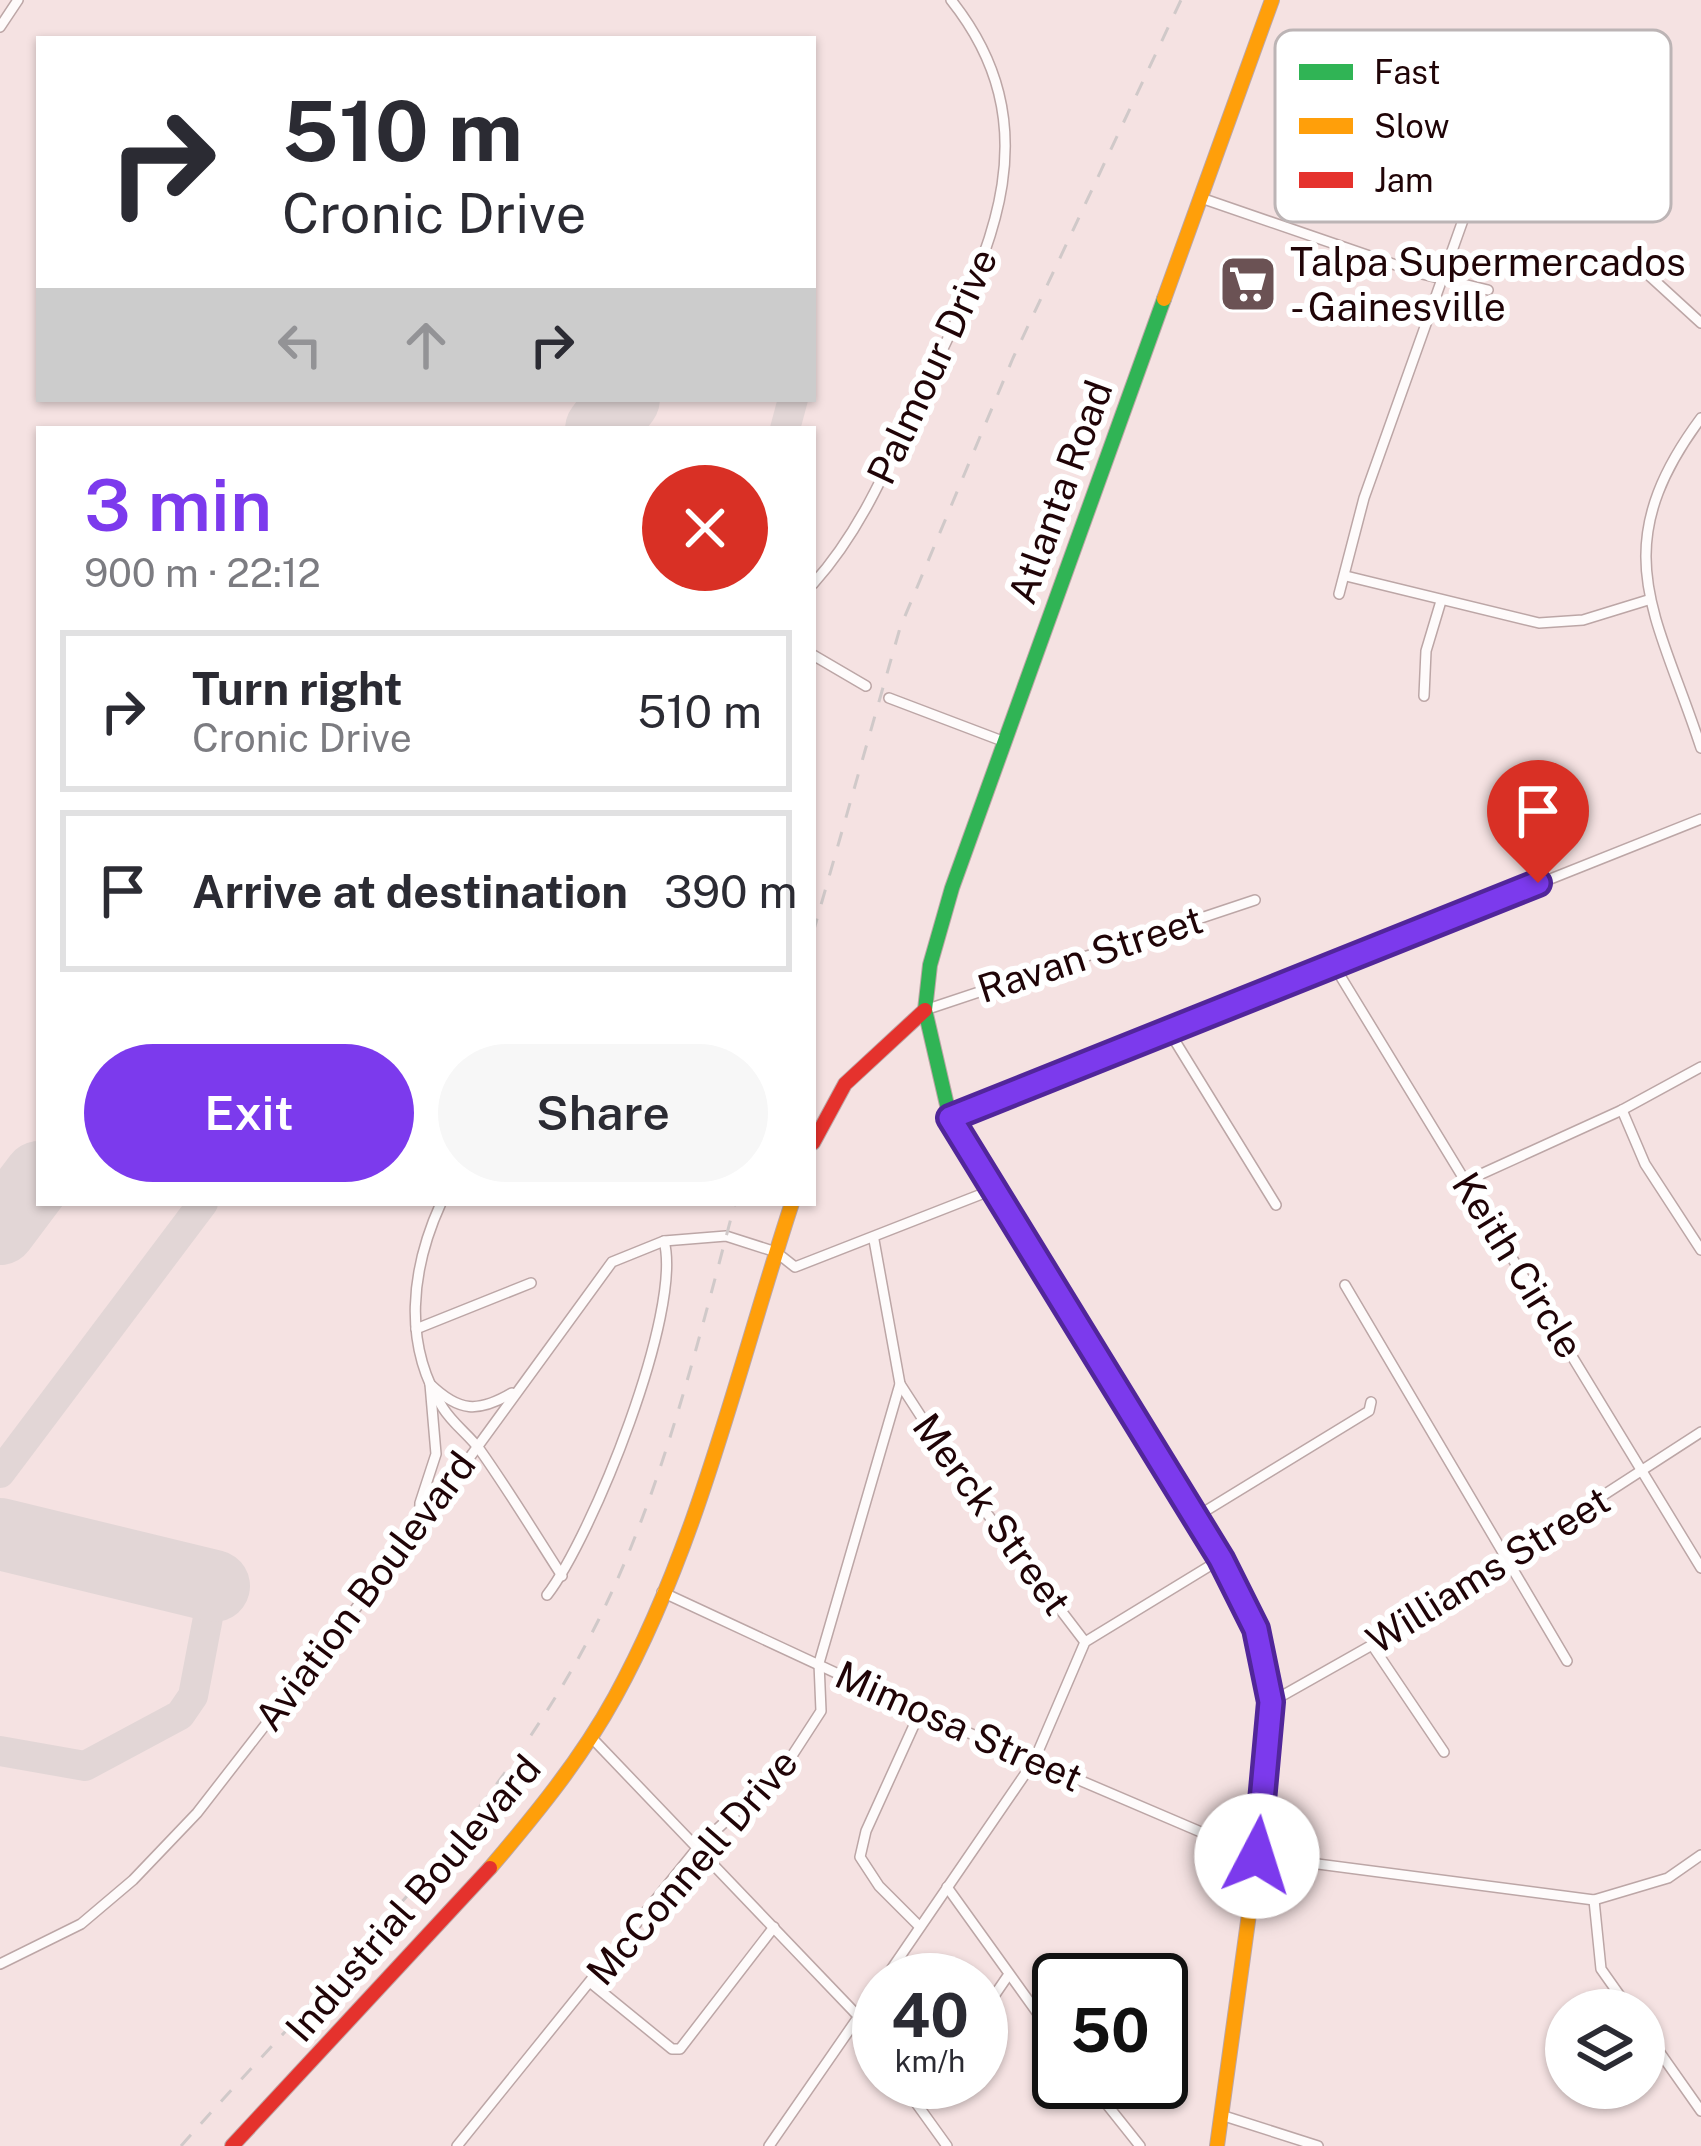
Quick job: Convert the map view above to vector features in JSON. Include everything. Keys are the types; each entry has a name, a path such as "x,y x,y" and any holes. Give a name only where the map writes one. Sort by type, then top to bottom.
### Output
{"main road":[{"name":"Atlanta Road","path":"925,1010 941,927 1272,0"},
{"path":"816,1134 827,1102 846,1078 925,1010 950,1118 1221,1559 1256,1629 1271,1702 1257,1856 1217,2146"},
{"name":"Industrial Boulevard","path":"232,2146 371,2006 548,1802 590,1736 629,1669 662,1592 791,1206"}],"street":[{"path":"0,27 19,0"},
{"name":"Palmour Drive","path":"816,580 854,531 879,485 987,255 999,214 1007,142 993,68 973,27 951,0"},
{"path":"1204,199 1488,290"},
{"path":"1339,594 1364,498 1462,222"},
{"path":"1642,268 1701,323"},
{"path":"1701,418 1645,528 1648,600 1697,724 1701,748"},
{"path":"1346,575 1539,623 1563,623 1648,600"},
{"path":"1424,697 1426,651 1441,601"},
{"path":"816,658 866,686"},
{"path":"889,698 1005,742"},
{"path":"950,1118 1701,819"},
{"name":"Ravan Street","path":"925,1010 1256,900"},
{"name":"Keith Circle","path":"1334,964 1701,1568"},
{"path":"1167,1028 1276,1205"},
{"path":"1466,1181 1622,1110 1701,1067"},
{"path":"1622,1110 1645,1164 1701,1250"},
{"path":"776,1252 795,1268 992,1190"},
{"path":"419,1527 420,1503 436,1454 430,1384 416,1329 418,1266 440,1206"},
{"name":"Aviation Boulevard","path":"0,1964 81,1924 149,1864 197,1813 419,1527 612,1262 664,1241 726,1236 776,1252"},
{"name":"McConnell Drive","path":"457,2146 699,1846 786,1766 821,1712 819,1663 900,1384 874,1240"},
{"path":"547,1595 598,1509 666,1297 664,1241"},
{"path":"416,1329 531,1283"},
{"path":"1345,1285 1567,1661"},
{"path":"430,1384 467,1409 484,1408 517,1390"},
{"path":"430,1384 447,1414 477,1445 562,1576"},
{"name":"Merck Street","path":"900,1384 966,1486 1085,1642"},
{"path":"1194,1518 1369,1411 1371,1402"},
{"name":"Williams Street","path":"1271,1702 1372,1645 1701,1432"},
{"path":"900,1953 1034,1761 1085,1642 1221,1559"},
{"name":"Mimosa Street","path":"662,1592 920,1712 1257,1856 1594,1900"},
{"path":"1372,1645 1444,1752"},
{"path":"918,1925 879,1886 860,1857 866,1831 920,1712"},
{"path":"590,1736 852,2010"},
{"path":"1615,1989 1601,1969 1594,1900 1668,1878 1701,1855"},
{"path":"947,1886 991,1953"},
{"path":"591,1983 672,2049 680,2049 774,1927"},
{"path":"1008,1978 1032,2009"},
{"path":"770,2146 852,2029"},
{"path":"1665,2060 1701,2111"},
{"path":"921,2109 947,2146"},
{"path":"1111,2109 1140,2146"},
{"path":"1221,2115 1318,2146"}],"taxiway":[{"path":"786,426 792,402"},
{"path":"0,1473 201,1206"},
{"path":"0,1751 85,1766 180,1715 193,1696 214,1586"}],"runway":[{"path":"603,426 622,402"},
{"path":"0,1229 36,1181"},
{"path":"0,1534 214,1586"}],"railway":[{"path":"816,922 900,628 1013,358 1181,0"},
{"path":"181,2146 408,1895 462,1830 559,1692 599,1619 642,1519 677,1414 734,1206"}],"traffic: fast":[{"path":"1142,1430 950,1118 925,1010 930,965 952,888 1164,299"}],"traffic: slow":[{"path":"1164,299 1272,0"},
{"path":"490,1868 588,1742 645,1639 694,1517 791,1206"},
{"path":"1142,1430 1221,1559 1263,1651 1271,1702 1257,1856 1217,2146"}],"traffic: jam":[{"path":"816,1137 845,1084 925,1010"},
{"path":"232,2146 490,1868"}],"place":[{"name":"Talpa Supermercados - Gainesville","path":"1248,284"}],"route":[{"path":"1257,1856 1271,1702 1256,1629 1221,1559 950,1118 1538,883"}]}
